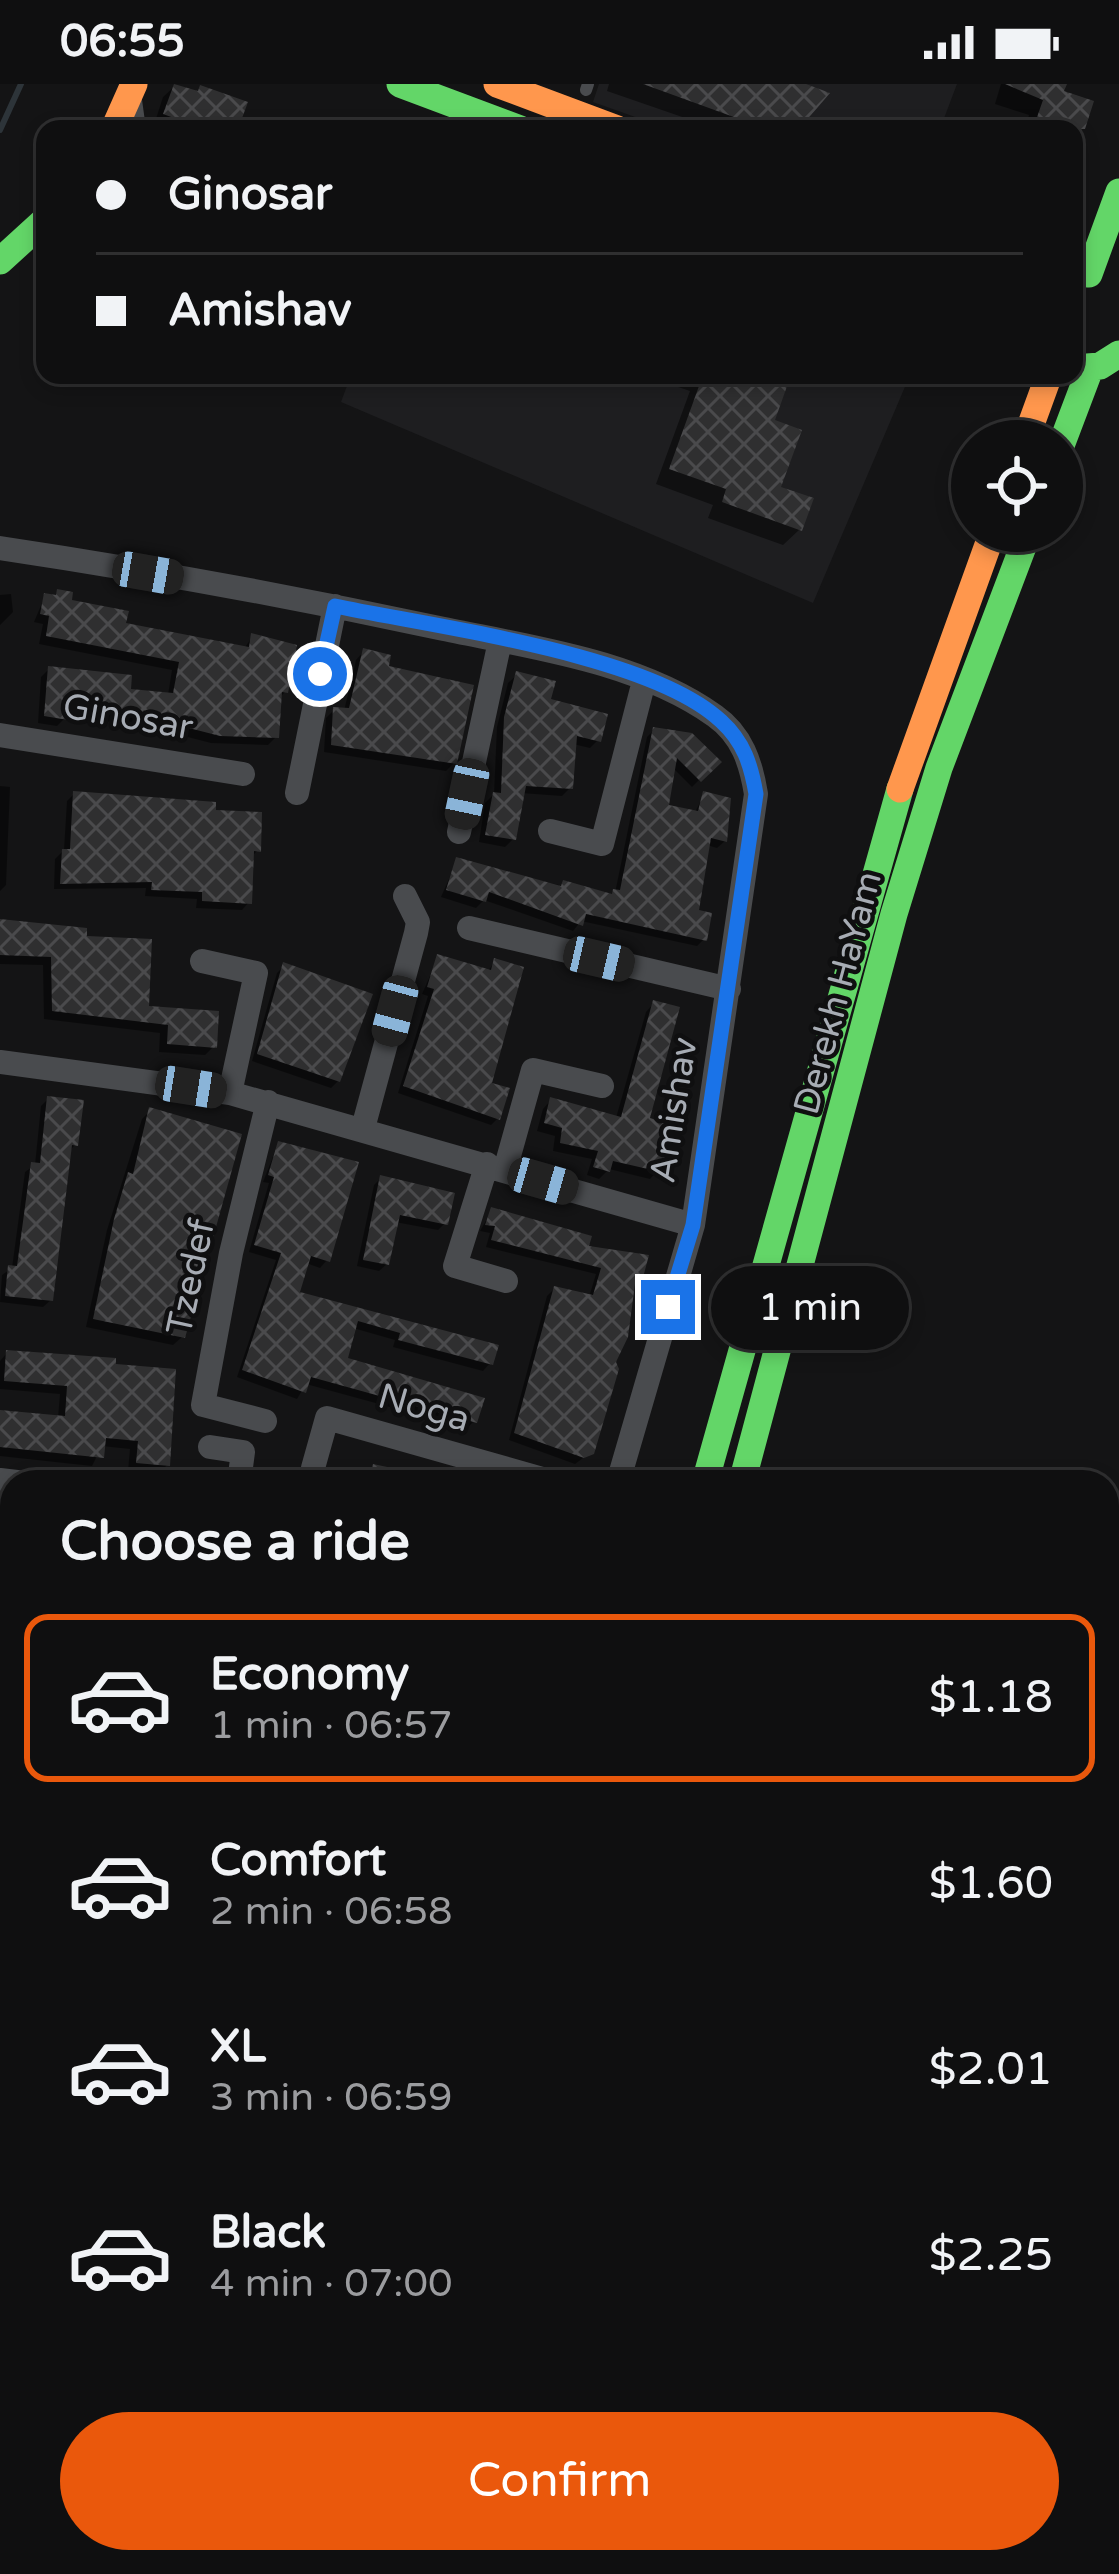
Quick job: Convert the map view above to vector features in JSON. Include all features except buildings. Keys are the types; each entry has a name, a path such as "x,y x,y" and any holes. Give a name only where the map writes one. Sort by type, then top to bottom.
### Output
{"street":[{"path":"118,120 134,84"},
{"path":"400,84 496,120"},
{"path":"501,84 556,96 600,120"},
{"path":"1092,277 1119,192"},
{"path":"0,261 36,229"},
{"path":"1083,368 1119,355"},
{"path":"1033,420 1046,384"},
{"path":"1068,420 1078,384"},
{"path":"0,548 500,640 644,681 602,844 550,831"},
{"name":"Derekh HaYam","path":"709,1470 864,905 909,760 985,552"},
{"name":"Derekh HaYam","path":"745,1470 901,893 939,768 1021,552"},
{"path":"297,793 335,606"},
{"path":"459,832 500,640"},
{"name":"Amishav","path":"622,1470 693,1225 756,794 741,743 719,718 644,681"},
{"name":"Ginosar","path":"0,734 243,774"},
{"path":"363,1128 418,922 405,896"},
{"path":"469,928 729,989"},
{"path":"202,961 256,973 230,1093"},
{"path":"0,1062 230,1093 693,1225"},
{"path":"506,1281 455,1266 533,1070 602,1086"},
{"name":"Tzedef","path":"265,1421 203,1406 231,1252 268,1102"},
{"name":"Noga","path":"313,1468 327,1418 511,1470"},
{"path":"209,1447 243,1452 241,1470"}],"lane":[{"path":"134,84 139,120"}],"shaded area":[{"path":"599,84 957,84 943,120 644,120 593,102"},
{"path":"348,384 906,384 813,603 341,402"}],"waterway":[{"path":"0,130 21,84"}],"traffic: fast":[{"path":"400,84 496,120"},
{"path":"1089,274 1119,192"},
{"path":"0,261 36,228"},
{"path":"1083,367 1100,366 1119,354"},
{"path":"1071,420 1090,369"},
{"path":"745,1470 894,914 939,768 1021,552"},
{"path":"708,1470 900,789"}],"traffic: slow":[{"path":"118,120 134,84"},
{"path":"497,84 593,120"},
{"path":"1033,420 1046,384"},
{"path":"900,789 985,552"}],"route":[{"path":"320,674 335,606 620,670 719,718 741,743 756,794 740,919 693,1225 668,1307"}]}
